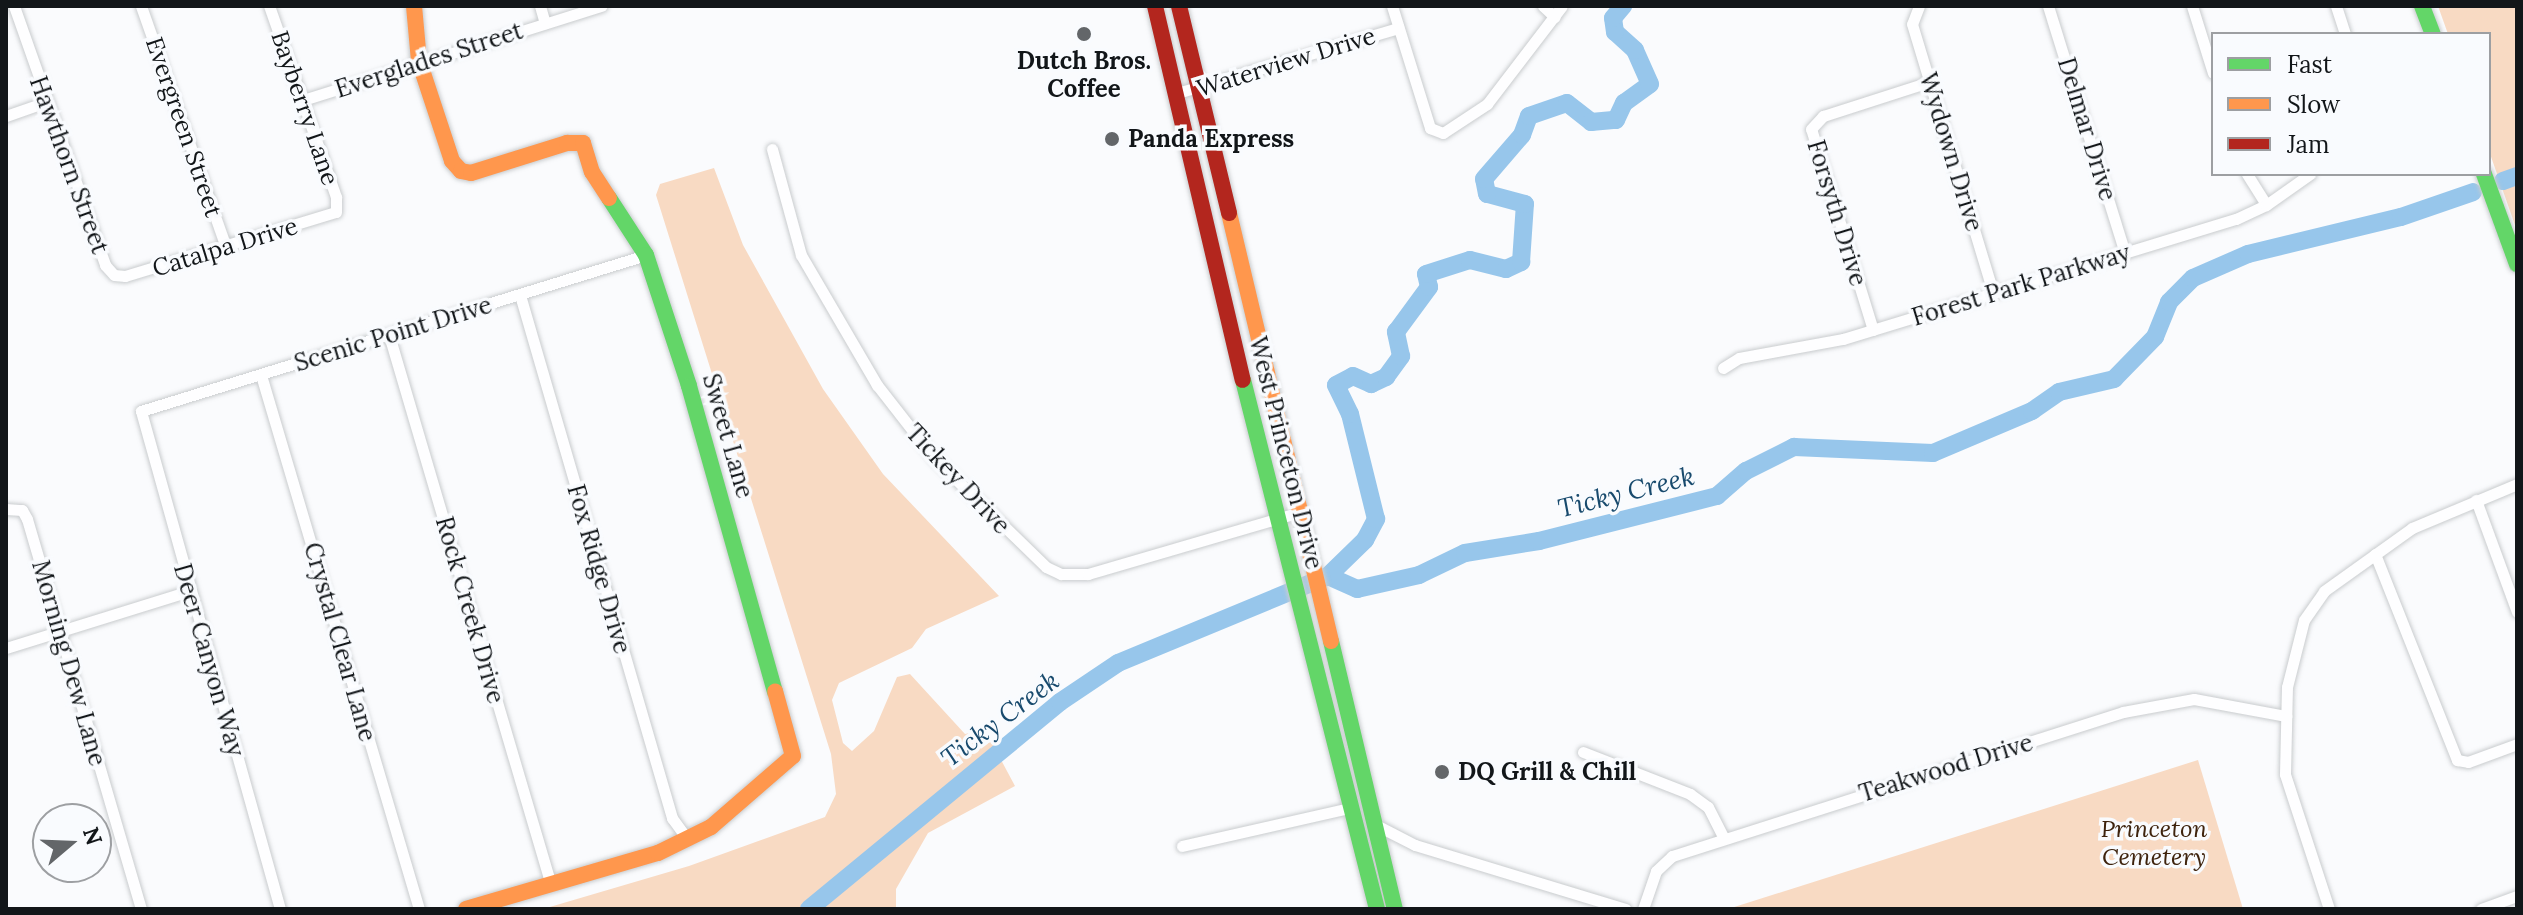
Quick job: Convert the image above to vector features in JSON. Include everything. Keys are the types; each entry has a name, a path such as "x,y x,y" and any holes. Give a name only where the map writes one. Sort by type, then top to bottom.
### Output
{"main road":[{"path":"414,6 419,61"},
{"name":"West Princeton Drive","path":"1155,6 1276,519 1377,909"},
{"name":"West Princeton Drive","path":"1179,6 1196,90 1297,513 1378,826 1395,909"},
{"path":"2422,6 2432,32"},
{"name":"Sweet Lane","path":"419,61 452,161 461,171 471,173 567,143 583,143 592,172 646,255 685,372 793,756 711,827 687,839"},
{"path":"2485,176 2517,264"},
{"path":"466,909 658,853 687,839"}],"street":[{"name":"Hawthorn Street","path":"14,6 105,265 114,275"},
{"name":"Evergreen Street","path":"141,6 226,248"},
{"name":"Bayberry Lane","path":"269,6 336,197 336,212"},
{"path":"540,6 545,23"},
{"name":"Everglades Street","path":"303,100 419,61 602,6"},
{"path":"1392,6 1436,133 1454,129 1487,104 1562,6"},
{"path":"1543,6 1555,17"},
{"name":"Delmar Drive","path":"2048,6 2125,253"},
{"path":"2192,6 2211,67"},
{"path":"2336,6 2344,32"},
{"name":"Wydown Drive","path":"1916,8 1912,24 1993,293"},
{"name":"Waterview Drive","path":"1174,94 1398,28"},
{"name":"Forsyth Drive","path":"1873,330 1811,129 1823,116 1929,82"},
{"path":"6,116 46,102"},
{"name":"Tickey Drive","path":"772,149 801,255 871,375 934,458 1038,560 1061,574 1088,574 1297,513"},
{"path":"2248,176 2266,205"},
{"name":"Forest Park Parkway","path":"1723,368 1739,358 1816,347 2125,253 2266,205 2307,176"},
{"name":"Catalpa Drive","path":"114,275 137,274 336,212"},
{"name":"Scenic Point Drive","path":"141,411 646,255"},
{"name":"Fox Ridge Drive","path":"520,295 672,818 687,839"},
{"name":"Rock Creek Drive","path":"389,335 551,885"},
{"name":"Crystal Clear Lane","path":"261,375 419,909"},
{"name":"Deer Canyon Way","path":"141,411 280,909"},
{"path":"2329,909 2285,774 2286,716 2294,654 2309,611 2324,591 2412,528 2517,484"},
{"path":"2476,500 2517,612"},
{"name":"Morning Dew Lane","path":"6,509 22,510 141,909"},
{"path":"2375,554 2457,760 2468,762 2517,744"},
{"path":"6,648 189,591"},
{"name":"Teakwood Drive","path":"1643,909 1662,863 1723,836 2164,702 2223,702 2286,716"},
{"path":"1583,752 1690,794 1708,807 1723,836"},
{"path":"1182,846 1353,807 1378,826 1415,845 1625,909"},
{"path":"2481,909 2517,896"}],"green space":[{"path":"2438,6 2517,6 2517,231 2491,157 2491,32 2447,32"},
{"path":"714,168 743,245 823,389 883,474 999,596 926,629 912,648 839,683 832,700 843,743 852,751 874,731 897,677 910,674 965,734 985,730 1015,786 928,833 896,889 896,909 543,909 689,866 825,817 836,794 831,754 656,195 660,184"},
{"name":"Princeton Cemetery","path":"2198,760 2243,909 1728,909"}],"waterway":[{"path":"809,909 1060,702 1118,663 1328,576 1365,540 1376,519 1350,414 1336,385 1353,376 1371,384 1386,377 1401,356 1396,332 1429,287 1426,274 1470,260 1506,269 1521,262 1525,204 1487,194 1484,179 1522,135 1529,116 1567,103 1591,122 1616,120 1624,103 1650,84 1635,50 1615,32 1613,18 1623,6"},
{"name":"Ticky Creek","path":"2503,181 2517,176"},
{"name":"Ticky Creek","path":"1328,576 1357,589 1419,575 1465,553 1539,541 1717,496 1746,471 1794,447 1933,453 2032,411 2059,392 2114,379 2155,337 2169,302 2193,278 2248,254 2401,217 2473,192"}],"traffic: fast":[{"path":"2422,6 2432,32"},
{"path":"2485,176 2517,264"},
{"path":"609,198 646,255 689,386 775,691"},
{"path":"1243,380 1377,909"},
{"path":"1331,641 1395,909"}],"traffic: slow":[{"path":"414,6 419,61 452,161 461,171 471,173 567,143 583,143 592,172 609,198"},
{"path":"1229,213 1331,641"},
{"path":"466,909 658,853 711,827 793,756 775,691"}],"traffic: jam":[{"path":"1155,6 1243,380"},
{"path":"1179,6 1229,213"}],"place":[{"name":"Dutch Bros. Coffee","path":"1084,34"},
{"name":"Panda Express","path":"1112,139"},
{"name":"DQ Grill & Chill","path":"1442,772"}]}
